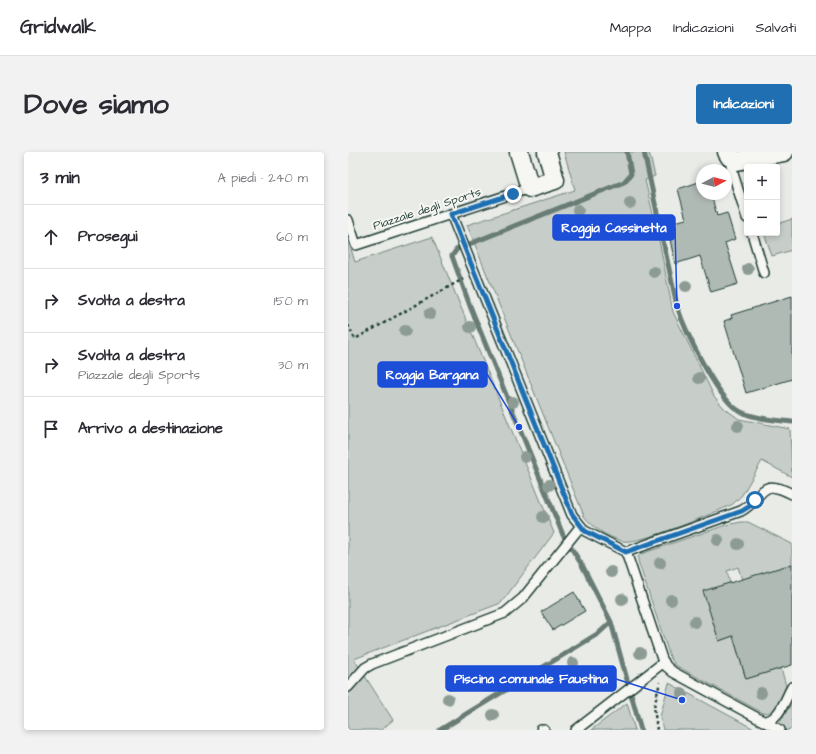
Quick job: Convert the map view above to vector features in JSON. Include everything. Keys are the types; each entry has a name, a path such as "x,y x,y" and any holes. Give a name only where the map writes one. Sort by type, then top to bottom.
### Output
{"street":[{"path":"519,152 530,188 556,180 547,152"},
{"path":"730,156 742,161 784,152"}],"lane":[{"path":"730,156 731,167 744,208"},
{"name":"Piazzale degli Sports","path":"348,220 356,245 530,188"},
{"path":"451,214 569,508 580,527 585,531 626,552 665,664 673,672 780,730"},
{"path":"753,236 764,273"},
{"path":"626,552 742,511 750,506 760,492 766,488 780,488 792,494"},
{"path":"348,687 365,668 372,664 505,613 523,598 580,527"},
{"path":"576,730 623,693 665,664"},
{"path":"763,721 771,720 777,715 792,687"}],"path":[{"path":"348,325 355,339 466,277"},
{"path":"657,730 654,707 665,664"}],"shaded area":[{"path":"564,152 649,152 655,176 645,180 659,240 673,312 714,396 724,408 739,419 790,429 792,477 762,461 742,495 733,504 677,527 631,541 622,541 605,534 591,524 584,516 467,225 575,190"},
{"path":"792,219 792,250 772,256 765,236 780,236 780,223"},
{"path":"432,237 554,533 501,603 354,659 393,720 381,730 348,730 348,239 355,262"},
{"path":"748,522 792,544 792,564 742,580 738,567 727,571 730,583 704,592 719,641 733,636 746,679 781,668 786,686 778,704 768,713 763,713 675,665 670,657 638,561 638,557 641,554 726,525"},
{"path":"669,683 756,730 663,730 660,717"},
{"path":"627,703 635,730 591,730"},
{"path":"792,703 792,730 775,730 776,728"}],"building":[{"path":"696,183 696,200 713,200 717,216 727,213 735,239 725,243 738,284 711,292 700,256 675,264 667,224 686,219 678,189"},
{"path":"792,296 792,379 746,393 724,321 732,318 731,315"},
{"path":"792,564 792,665 746,679 733,636 719,641 703,591"},
{"path":"574,592 585,611 553,630 541,612"}],"waterway":[{"path":"627,152 631,174 624,182 457,249 452,256 470,306 563,535 582,565 611,622 641,730"},
{"path":"644,152 677,306 687,332 703,364 722,394 741,412 760,418 792,422"},
{"path":"440,730 599,633 611,622"}],"place":[{"name":"Roggia Cassinetta","path":"677,306"},
{"name":"Roggia Bargana","path":"519,427"},
{"name":"Piscina comunale Faustina","path":"682,700"}],"route":[{"path":"513,194 451,214 576,522 585,531 626,552 742,511 750,506 755,500"}]}
